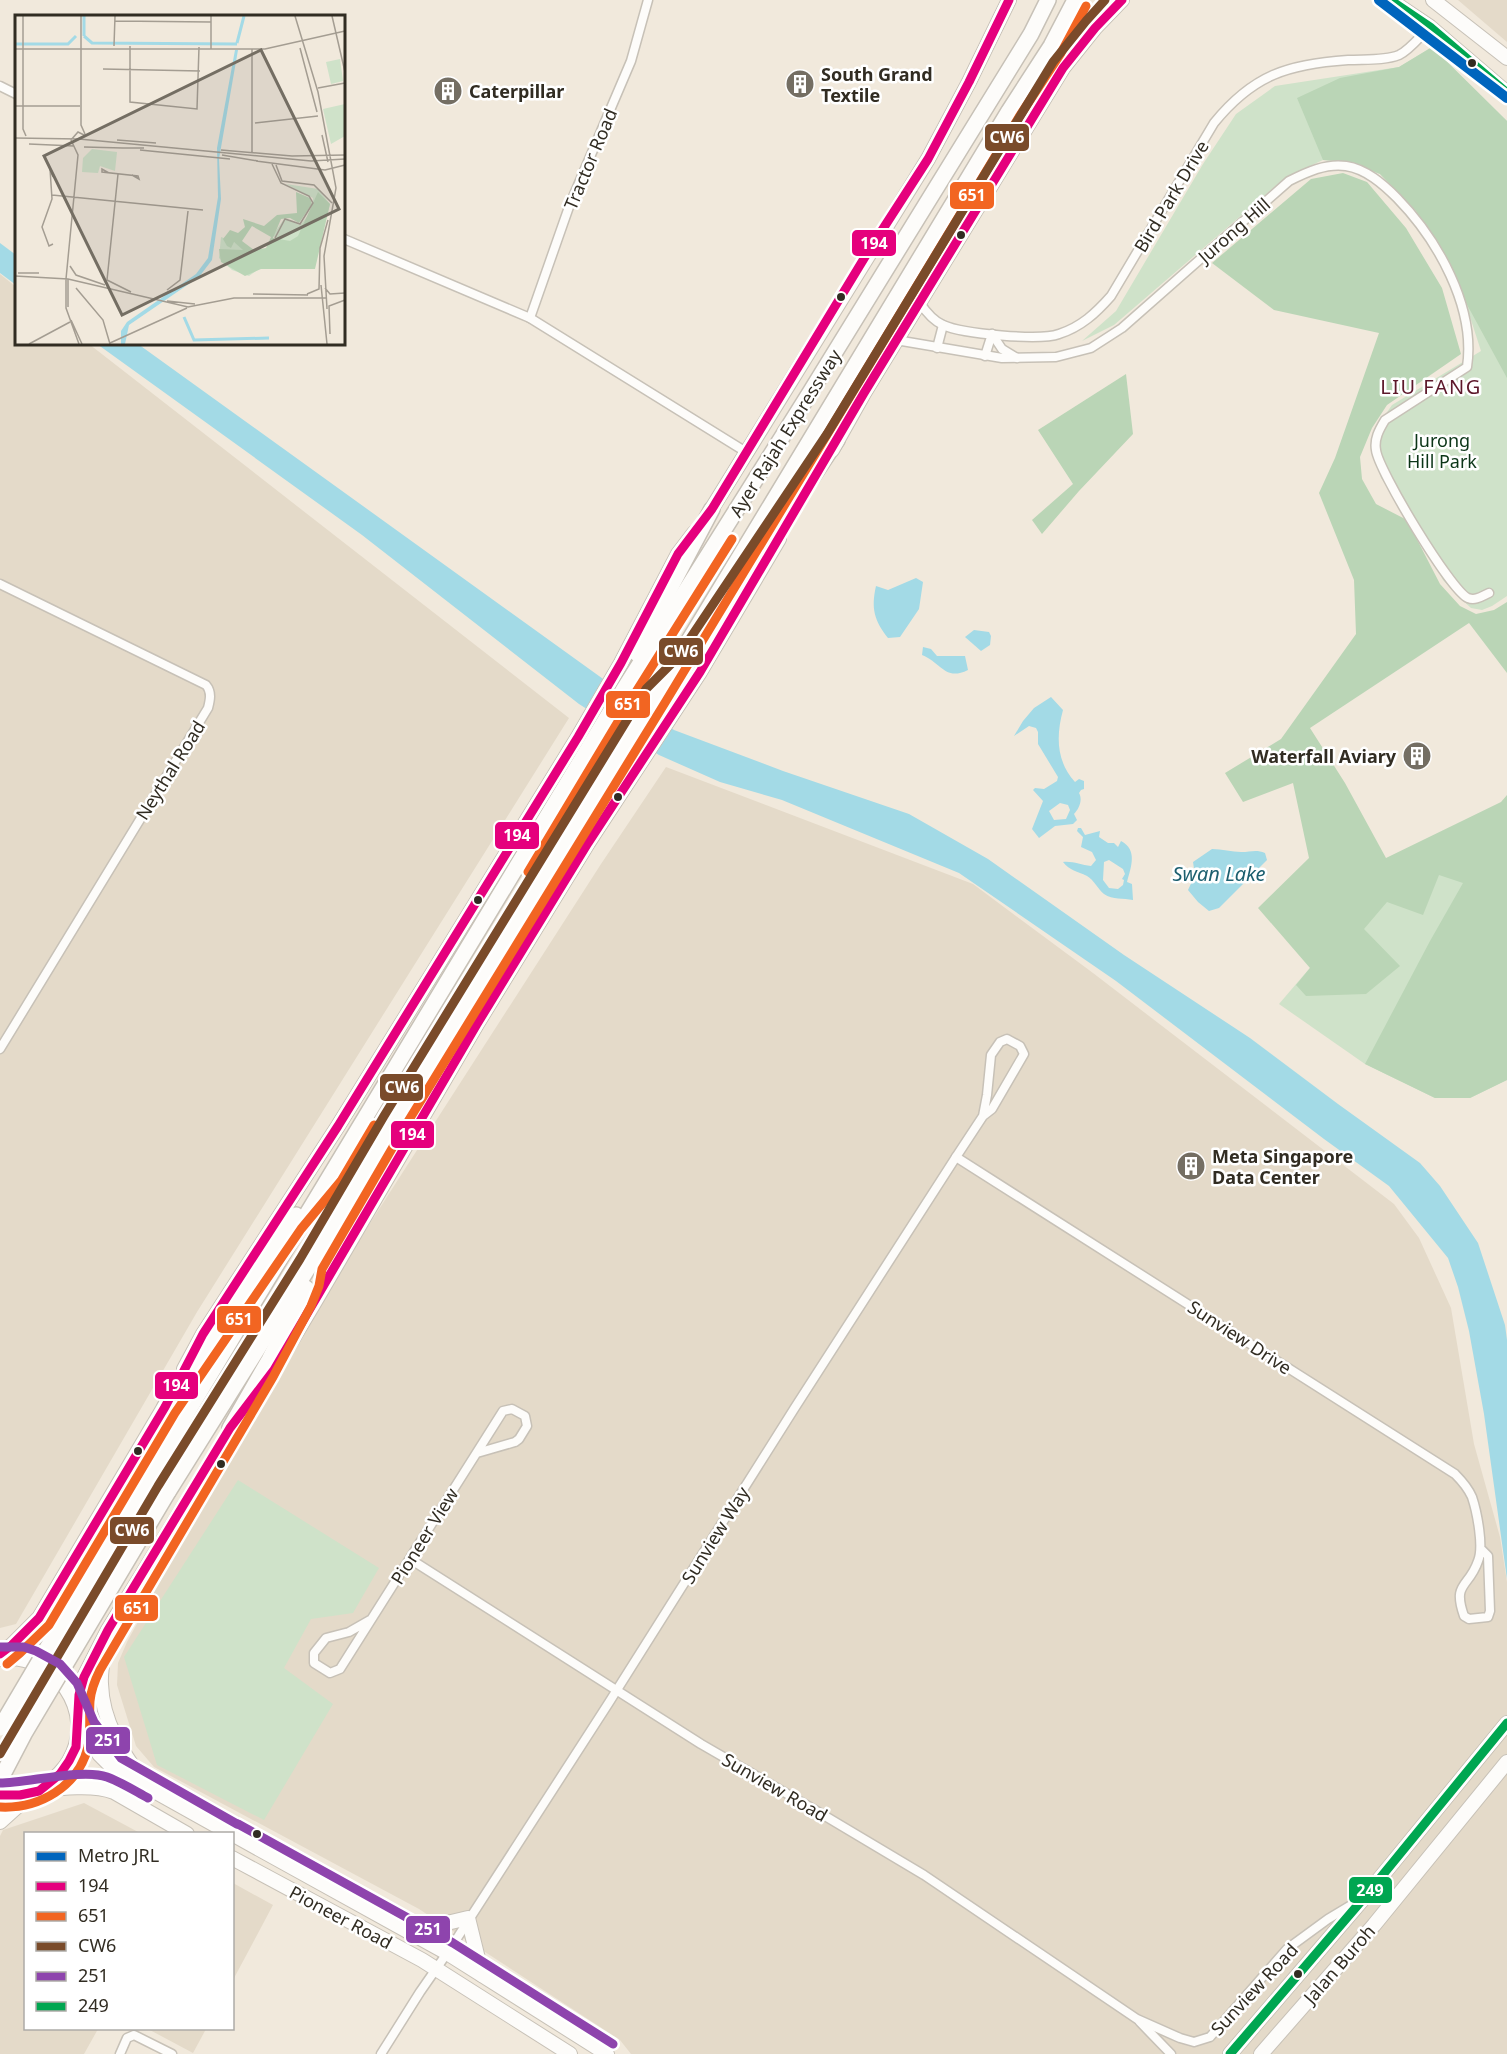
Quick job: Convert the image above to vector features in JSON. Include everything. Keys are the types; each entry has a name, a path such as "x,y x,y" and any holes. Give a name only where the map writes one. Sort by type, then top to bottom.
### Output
{"highway":[{"name":"Ayer Rajah Expressway","path":"0,1728 147,1479 624,689 1031,34 1048,0"},
{"name":"Ayer Rajah Expressway","path":"0,1780 24,1734 168,1492 310,1264 929,242 1051,46 1075,0"},
{"path":"656,695 686,666 837,440"},
{"path":"624,689 624,676 712,509"},
{"path":"165,1407 291,1222 331,1174"},
{"path":"230,1428 269,1360 308,1284 310,1264"}],"main road":[{"path":"0,1654 39,1618 165,1407 202,1334 338,1126 578,737 621,663 678,554 712,509 928,159 1009,0"},
{"path":"0,1822 60,1774 69,1761 76,1747 79,1695 84,1677 108,1630 230,1428 274,1370 500,986 588,843 700,672 896,340 1063,68 1095,28 1122,0"},
{"path":"1390,0 1430,27 1507,93"},
{"path":"1433,0 1507,58"},
{"path":"108,1630 101,1685 105,1707 113,1734 123,1755 148,1789"},
{"path":"0,1659 18,1658 46,1668 68,1689 78,1718"},
{"name":"Pioneer Road","path":"78,1718 99,1754 113,1768 228,1832"},
{"name":"Jalan Buroh","path":"1230,2054 1363,1899 1507,1723"},
{"name":"Jalan Buroh","path":"1261,2054 1374,1925 1507,1762"},
{"path":"0,1795 89,1787 102,1788 114,1792 185,1832"},
{"name":"Pioneer Road","path":"234,1835 447,1953 607,2054"},
{"name":"Pioneer Road","path":"234,1859 436,1968 570,2054"},
{"path":"409,1932 468,1918 482,1975"}],"street":[{"name":"Tractor Road","path":"530,318 570,204 631,61 648,0"},
{"name":"Bird Park Drive","path":"943,325 992,334 1036,337 1056,335 1075,328 1096,314 1111,296 1214,123 1231,103 1266,77 1291,68 1400,55 1430,27"},
{"path":"0,86 15,94"},
{"name":"Jurong Hill","path":"896,340 985,356 1017,358 1056,357 1091,348 1110,338 1289,181 1321,167 1336,165 1348,166 1365,173 1388,188 1415,216 1436,247 1452,280 1465,318 1469,353 1467,367 1385,420 1378,432 1376,450 1380,464 1447,577 1468,598 1476,599 1489,593"},
{"path":"345,239 530,318 746,452"},
{"path":"920,303 929,315 943,325 937,348"},
{"path":"985,356 992,334"},
{"path":"992,334 1002,349 1017,358"},
{"name":"Neythal Road","path":"0,584 206,685 210,696 208,708 0,1049"},
{"name":"Sunview Way","path":"381,2054 956,1157 983,1116 992,1109 1024,1054 1022,1047 1007,1039 1000,1042 991,1055 983,1116"},
{"name":"Sunview Drive","path":"956,1157 1455,1474 1467,1486 1472,1498 1482,1550 1475,1569 1460,1588 1460,1605 1464,1616 1469,1619 1488,1617 1490,1611 1488,1556 1482,1550"},
{"name":"Pioneer View","path":"370,1620 349,1632 326,1638 314,1653 314,1663 330,1673 337,1671 370,1620 410,1558 503,1411 512,1408 525,1416 527,1426 519,1439 477,1453"},
{"name":"Sunview Road","path":"410,1558 701,1744 924,1875 1137,2019 1180,2038 1194,2042 1210,2037 1287,1949 1328,1919 1363,1899"},
{"name":"Sunview Road","path":"1137,2019 1171,2054"},
{"path":"120,2054 127,2038 134,2036 172,2054"}],"shaded area":[{"path":"1458,0 1507,0 1507,42"},
{"path":"0,274 15,286 15,345 90,345 569,718 197,1312 16,1624 0,1628"},
{"path":"666,767 973,884 1394,1204 1419,1238 1451,1308 1474,1444 1500,1537 1507,1582 1507,2054 631,2054 620,2040 419,1909 154,1767 136,1746 117,1685 118,1663 127,1642 275,1371 601,864"},
{"path":"84,1803 138,1832 24,1832 24,2030 97,2030 84,2054 0,2054 0,1836 3,1830"},
{"path":"234,1884 273,1905 234,1978"},
{"path":"150,2030 205,2030 193,2053"}],"green space":[{"name":"Jurong Hill Park","path":"1432,47 1507,121 1507,596 1482,610 1471,608 1443,580 1409,515 1381,478 1373,453 1376,428 1392,405 1481,351 1462,292 1416,211 1380,174 1349,162 1323,160 1286,177 1114,325 1082,341 1116,311 1203,164 1236,114 1275,86 1399,67"},
{"path":"1432,47 1507,121 1507,378 1416,211 1380,174 1349,162 1323,160 1297,98 1340,78 1399,67"},
{"path":"1343,173 1367,182 1406,228 1442,288 1461,354 1387,405 1372,428 1360,457 1362,479 1376,504 1407,520 1440,584 1460,606 1476,614 1494,610 1507,602 1507,673 1469,623 1310,728 1345,783 1386,858 1501,802 1507,795 1507,1080 1470,1098 1435,1098 1365,1064 1463,883 1439,875 1423,915 1387,902 1364,929 1400,966 1366,994 1306,996 1296,985 1310,968 1258,908 1309,858 1293,783 1243,802 1225,773 1281,739 1356,634 1354,580 1319,493 1335,458 1379,333 1274,310 1212,263 1311,179"},
{"path":"1126,374 1133,434 1042,534 1032,520 1073,484 1038,430"},
{"path":"1505,806 1507,1080 1470,1098 1435,1098 1365,1064 1279,1004 1398,865"},
{"path":"238,1480 379,1568 353,1613 311,1619 284,1668 333,1704 264,1820 157,1765 124,1657"}],"water":[{"path":"0,243 15,254 15,284 0,273"},
{"path":"98,345 139,345 674,730 783,771 909,814 988,859 1124,955 1250,1038 1420,1163 1440,1186 1478,1243 1505,1325 1507,1340 1507,1579 1484,1414 1469,1331 1458,1287 1448,1258 1389,1186 1116,981 959,873 782,800 720,782 659,755 579,704 362,535"},
{"path":"916,578 923,582 919,609 900,637 888,638 875,613 876,586 888,590"},
{"path":"974,630 989,632 991,636 990,645 981,651 965,637"},
{"path":"923,647 931,649 937,656 965,656 968,670 954,674 944,670 922,655"},
{"path":"1051,697 1063,710 1059,729 1061,757 1075,782 1079,779 1084,781 1084,789 1079,793 1080,804 1074,814 1077,820 1073,824 1055,826 1039,838 1032,829 1043,801 1033,790 1035,788 1044,789 1057,781 1058,777 1038,744 1036,728 1029,726 1014,736 1034,708","holes":["1060,803 1068,805 1070,810 1066,819 1054,820 1049,811"]},
{"path":"1081,828 1085,835 1100,831 1099,837 1108,843 1114,843 1118,847 1121,841 1130,849 1132,859 1127,882 1132,884 1133,900 1107,896 1087,876 1071,869 1063,862 1091,866 1096,860 1092,852 1081,847 1083,837 1077,831","holes":["1109,860 1123,869 1125,874 1122,879 1124,880 1123,885 1118,889 1109,888 1103,880 1104,862"]},
{"name":"Swan Lake","path":"1212,849 1238,852 1259,851 1265,853 1267,860 1219,908 1209,911 1188,890 1195,875 1193,862"}],"metro line":[{"name":"JRL","path":"1379,0 1507,98"}],"transit line":[{"name":"194","path":"0,1654 39,1618 165,1407 203,1334 338,1126 578,737 621,663 678,554 712,509 868,252 928,159 1009,0"},
{"name":"CW6","path":"0,1754 158,1486 300,1259 384,1116 646,689 677,658 827,434 1053,62 1105,0"},
{"name":"194","path":"0,1795 20,1795 39,1791 60,1774 69,1761 76,1747 79,1695 84,1677 108,1630 230,1428 274,1370 477,1024 588,843 700,672 864,393 1063,68 1095,28 1122,0"},
{"name":"249","path":"1390,0 1430,27 1507,93"},
{"name":"651","path":"0,1807 15,1807 42,1799 55,1793 76,1774 88,1747 91,1697 100,1670 273,1377 311,1306 319,1286 322,1269 404,1128 666,701 1019,117 1061,53 1086,6"},
{"name":"651","path":"528,872 634,695 732,539"},
{"name":"651","path":"7,1664 49,1625 175,1413 301,1229 341,1181 374,1125"},
{"name":"251","path":"0,1647 24,1647 60,1664 77,1683 94,1722 121,1758 237,1824"},
{"name":"249","path":"1230,2054 1363,1899 1507,1723"},
{"name":"251","path":"0,1783 70,1775 97,1775 117,1781 148,1798"},
{"name":"251","path":"238,1824 453,1943 613,2044"}],"place":[{"name":"South Grand Textile","path":"800,84"},
{"name":"Caterpillar","path":"448,91"},
{"name":"Waterfall Aviary","path":"1417,756"},
{"name":"Meta Singapore Data Center","path":"1191,1166"}],"district":[{"name":"LIU FANG","path":"1431,386"}]}
